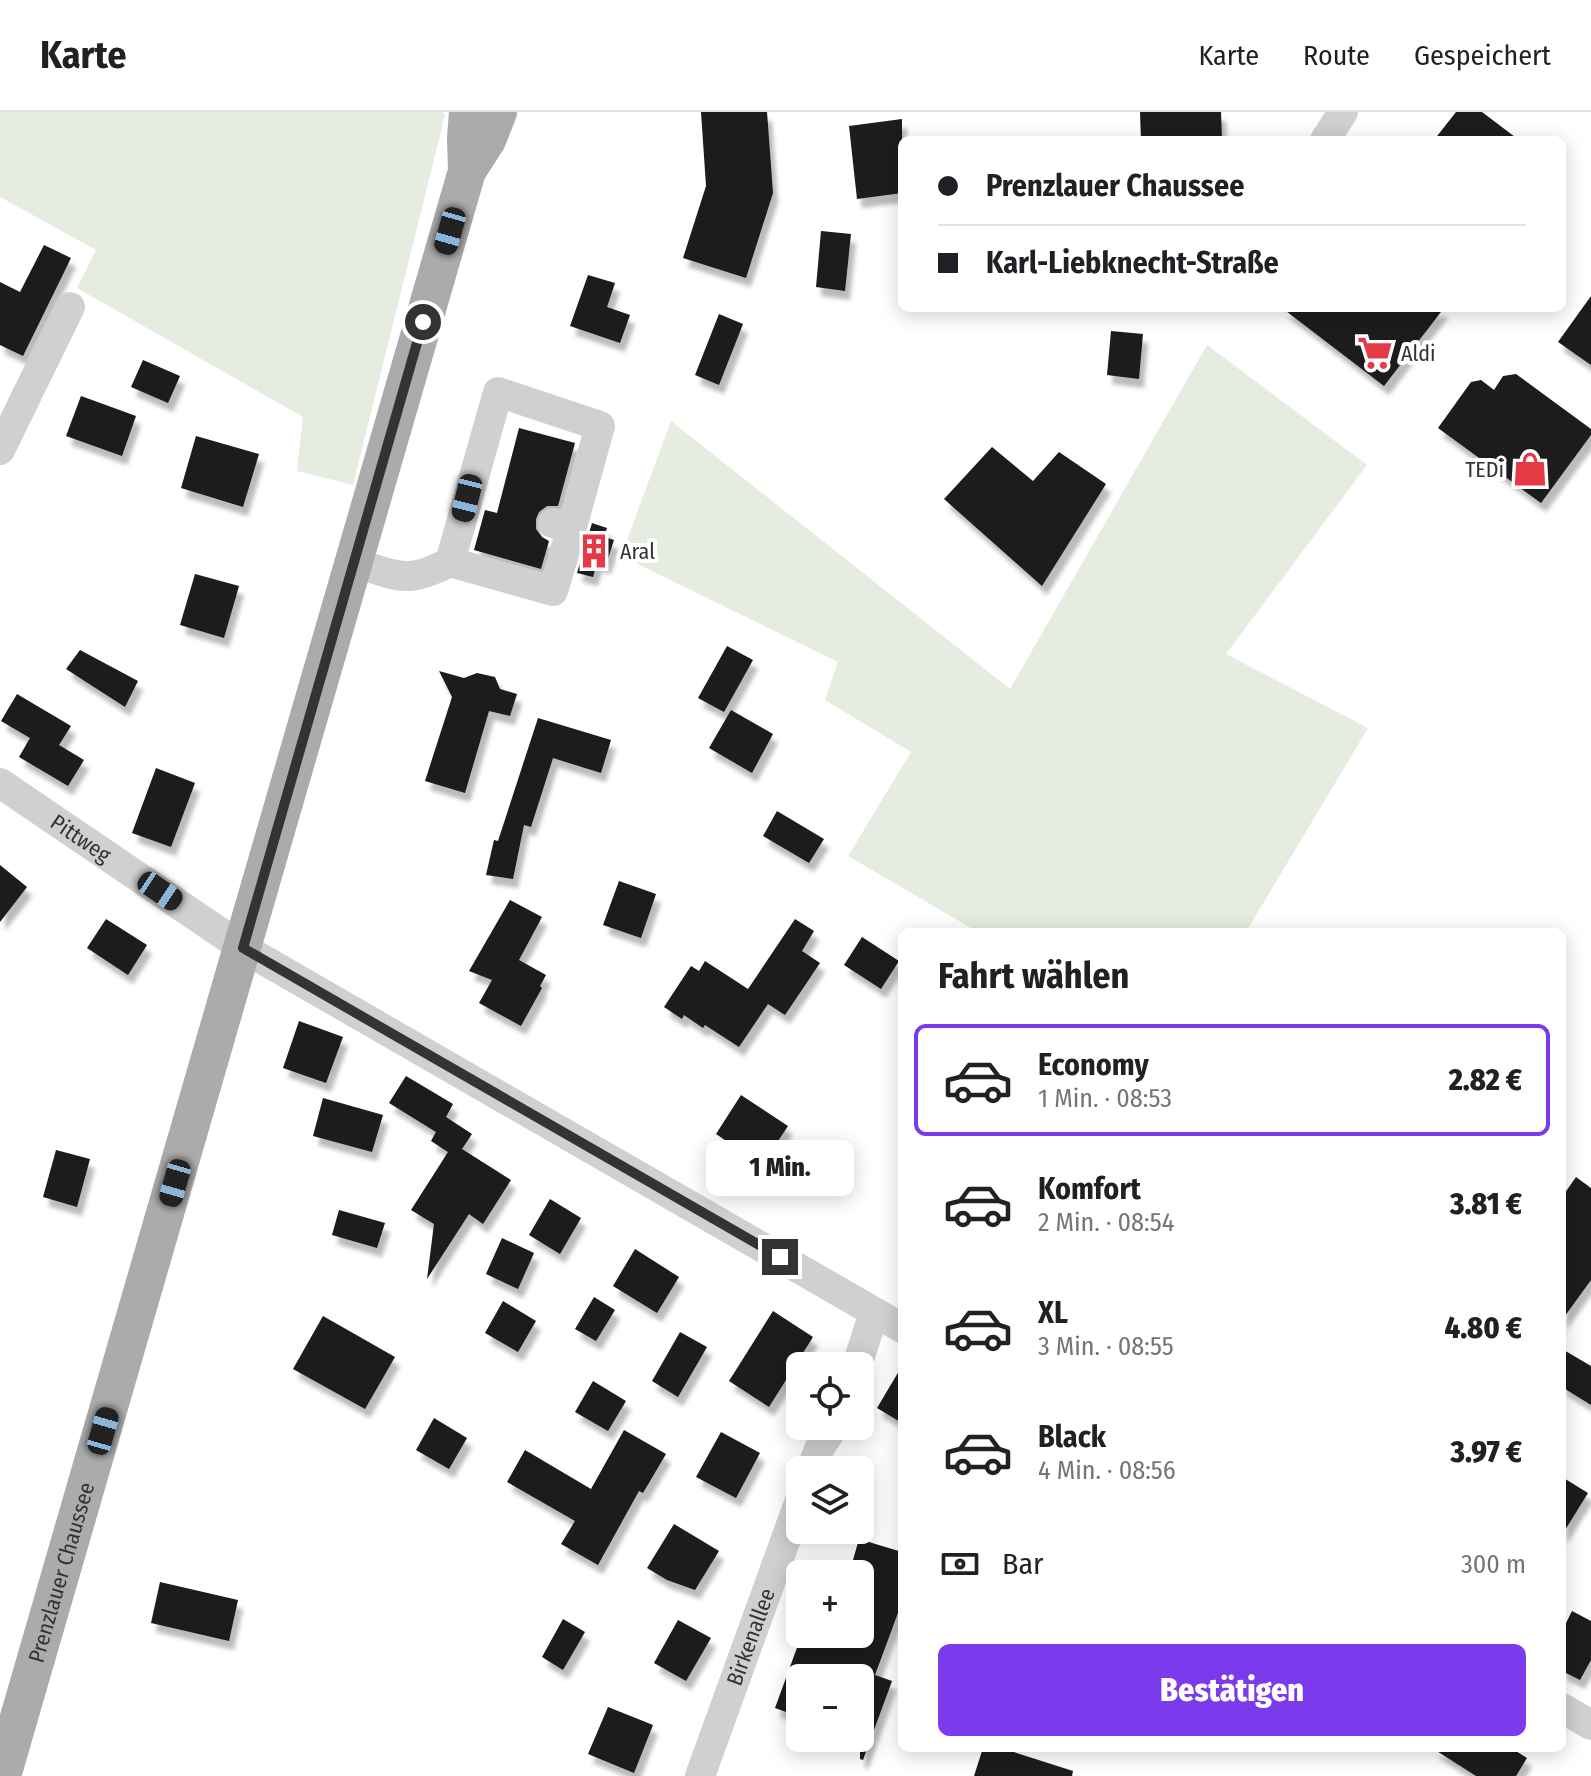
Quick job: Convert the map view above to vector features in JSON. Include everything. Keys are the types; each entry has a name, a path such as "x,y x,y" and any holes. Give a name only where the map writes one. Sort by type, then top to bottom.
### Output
{"main road":[{"name":"Prenzlauer Chaussee","path":"467,171 468,112"},
{"name":"Prenzlauer Chaussee","path":"2,1776 467,171 492,132 498,112"}],"street":[{"path":"1328,136 1343,112"},
{"path":"0,450 70,307"},
{"path":"353,562 402,578 429,573 450,562 553,591 562,525 600,426 498,392 450,562"},
{"name":"Pittweg","path":"0,783 243,948 898,1326"},
{"path":"861,1352 874,1312"},
{"name":"Birkenallee","path":"700,1776 786,1539"},
{"path":"1566,1710 1591,1725"}],"shaded area":[{"path":"0,112 442,112 445,115 353,485 297,471 303,417 77,288 96,250 0,197"},
{"path":"1207,345 1367,465 1226,654 1368,728 1248,928 971,928 848,856 911,752 825,700 838,662 621,556 671,421 1010,689"}],"building":[{"path":"701,112 767,112 773,193 746,278 683,258 706,186"},
{"path":"1140,112 1221,112 1222,136 1141,136"},
{"path":"1456,112 1482,112 1514,136 1437,136"},
{"path":"902,119 902,136 898,136 898,194 857,199 849,126"},
{"path":"821,231 851,234 845,291 816,287"},
{"path":"44,245 71,258 23,356 0,345 0,282 20,292"},
{"path":"588,275 615,283 607,307 630,315 620,343 570,326"},
{"path":"1591,296 1591,365 1558,342"},
{"name":"Aldi","path":"1287,312 1441,312 1384,386"},
{"path":"719,314 743,324 719,385 695,375"},
{"path":"1111,331 1143,334 1139,379 1107,375"},
{"path":"143,360 180,376 168,403 131,387"},
{"name":"TEDi","path":"1516,374 1591,429 1591,435 1541,503 1438,428 1471,382 1481,380 1494,390 1503,376"},
{"path":"81,396 136,416 122,456 66,436"},
{"path":"519,428 575,443 558,506 547,506 536,519 536,529 549,541 541,569 474,550 485,510 497,513"},
{"path":"196,436 259,454 243,507 181,488"},
{"path":"992,447 1033,481 1059,452 1106,484 1042,586 944,499"},
{"name":"Aral","path":"592,523 607,528 604,537 614,540 606,565 597,563 593,577 577,573"},
{"path":"195,574 239,586 224,638 180,625"},
{"path":"727,646 753,660 724,712 698,698"},
{"path":"80,650 138,681 125,707 66,669"},
{"path":"439,671 464,678 477,673 495,677 500,689 517,694 510,716 489,711 465,793 425,781 452,697"},
{"path":"17,694 71,726 59,745 84,760 68,786 19,757 30,738 1,721"},
{"path":"731,710 773,734 752,773 709,748"},
{"path":"538,718 611,740 601,773 553,758 531,827 524,825 513,879 486,875 494,840 498,841"},
{"path":"156,768 195,783 171,847 132,833"},
{"path":"777,811 824,839 809,863 763,836"},
{"path":"0,865 27,887 0,922"},
{"path":"619,881 656,894 641,938 603,925"},
{"path":"510,900 542,917 519,960 546,975 521,1026 479,1003 492,980 469,971"},
{"path":"106,919 147,945 128,975 87,948"},
{"path":"795,919 814,931 802,951 820,963 785,1015 768,1004 739,1047 705,1025 703,1028 684,1015 682,1019 664,1007 691,966 699,971 705,961 748,989"},
{"path":"862,937 898,960 881,989 844,965"},
{"path":"299,1021 343,1037 326,1083 283,1068"},
{"path":"406,1076 453,1104 446,1117 472,1134 462,1149 511,1180 483,1224 469,1214 427,1279 434,1224 411,1210 448,1152 431,1141 436,1132 389,1103"},
{"path":"741,1095 788,1126 762,1165 716,1134"},
{"path":"323,1098 383,1115 372,1152 313,1136"},
{"path":"56,1150 90,1159 77,1207 43,1197"},
{"path":"1576,1177 1591,1188 1591,1280 1566,1314 1566,1191"},
{"path":"550,1199 581,1218 560,1254 529,1235"},
{"path":"339,1210 385,1223 377,1248 332,1235"},
{"path":"502,1238 534,1253 518,1289 486,1274"},
{"path":"635,1249 679,1277 657,1313 613,1286"},
{"path":"594,1297 615,1310 596,1341 575,1329"},
{"path":"503,1301 536,1321 518,1352 485,1333"},
{"path":"773,1311 813,1337 804,1352 786,1352 786,1380 769,1407 729,1381"},
{"path":"323,1316 395,1357 365,1409 293,1369"},
{"path":"680,1332 707,1347 678,1397 652,1381"},
{"path":"1566,1351 1591,1366 1591,1405 1566,1389"},
{"path":"898,1373 898,1421 877,1408"},
{"path":"593,1381 626,1401 608,1431 575,1412"},
{"path":"434,1418 467,1438 449,1469 416,1450"},
{"path":"624,1430 666,1454 643,1493 639,1491 598,1565 561,1544 575,1521 507,1482 525,1450 591,1489"},
{"path":"721,1432 760,1453 736,1498 696,1477"},
{"path":"1566,1479 1588,1493 1566,1529"},
{"path":"674,1524 719,1551 695,1590 667,1580 647,1568"},
{"path":"858,1544 874,1544 898,1551 898,1613 875,1675 892,1681 874,1730 874,1664 791,1664 797,1648 874,1648 874,1560 853,1560"},
{"path":"160,1582 238,1600 229,1641 151,1623"},
{"path":"1572,1611 1591,1621 1591,1660 1580,1680 1566,1673 1566,1623"},
{"path":"563,1619 585,1632 563,1670 542,1657"},
{"path":"678,1620 711,1638 686,1681 654,1663"},
{"path":"786,1678 786,1712 775,1708"},
{"path":"608,1707 653,1725 634,1773 588,1754"},
{"path":"982,1752 1014,1752 1073,1771 1072,1776 974,1776"},
{"path":"1438,1752 1517,1752 1527,1758 1516,1776 1476,1776"}],"place":[{"name":"Aldi","path":"1375,353"},
{"name":"TEDi","path":"1530,469"},
{"name":"Aral","path":"594,551"}],"route":[{"path":"423,322 243,948 780,1257"}]}
